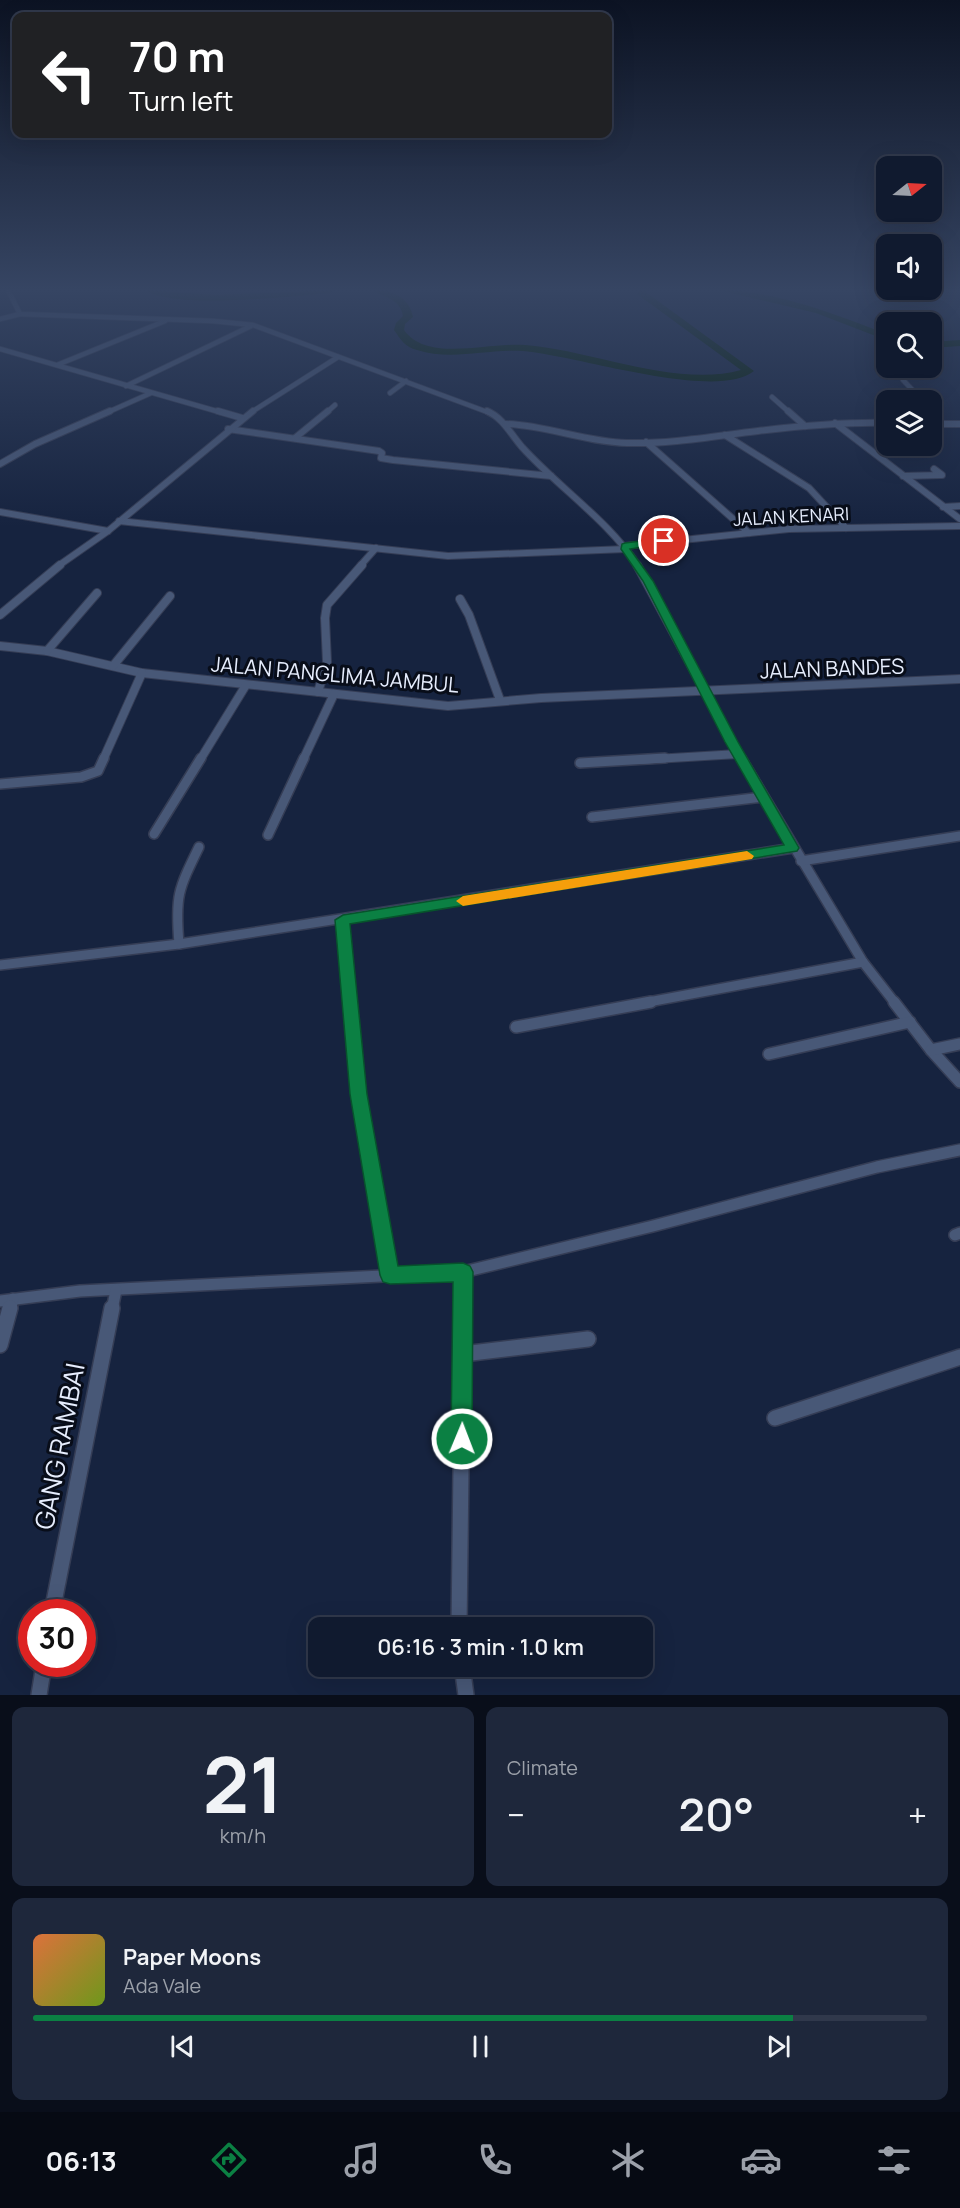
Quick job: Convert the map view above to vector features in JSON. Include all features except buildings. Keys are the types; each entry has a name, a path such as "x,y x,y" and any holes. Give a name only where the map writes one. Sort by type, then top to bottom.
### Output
{"street":[{"path":"70,369 242,418"},
{"path":"126,386 161,369"},
{"path":"0,615 44,576 108,531 242,418 319,369"},
{"path":"372,369 491,412 505,424 522,447 625,547 648,581 738,754 863,962 931,1050 960,1082"},
{"path":"903,380 912,390"},
{"path":"390,393 406,381"},
{"path":"0,464 35,444 151,393"},
{"path":"772,397 805,426"},
{"path":"295,438 335,405"},
{"path":"505,424 533,425 607,442 646,442 835,423 876,423"},
{"path":"835,423 960,519"},
{"path":"942,424 960,424"},
{"path":"228,429 379,451 382,452 381,458 393,460 551,476"},
{"path":"724,435 809,488 846,528"},
{"path":"646,442 749,533"},
{"path":"903,476 942,476 934,469"},
{"path":"943,507 960,506"},
{"path":"0,512 108,531"},
{"name":"JALAN KENARI","path":"119,521 471,556 625,547 789,529 960,526"},
{"path":"318,692 327,662 325,639 327,605 376,548"},
{"path":"47,651 98,593"},
{"path":"113,666 170,596"},
{"path":"460,599 469,615 501,700"},
{"name":"JALAN PANGLIMA JAMBUL","path":"0,646 47,651 142,673 448,706 501,700 705,691"},
{"path":"0,784 81,777 98,771 142,673"},
{"name":"JALAN BANDES","path":"705,691 960,679"},
{"path":"154,834 172,801 246,686"},
{"path":"268,835 334,694"},
{"path":"580,763 738,754"},
{"path":"592,817 763,797"},
{"path":"801,861 960,836"},
{"path":"179,944 176,909 179,888 199,847"},
{"path":"0,965 179,944 343,920 793,848"},
{"path":"343,920 359,1094 390,1275"},
{"path":"516,1027 863,962"},
{"path":"769,1054 910,1022"},
{"path":"931,1050 960,1044"},
{"path":"0,1345 7,1300 80,1291 463,1272 653,1227 877,1167 960,1150"},
{"path":"459,1617 463,1272"},
{"name":"GANG RAMBAI","path":"55,1599 116,1290"},
{"path":"463,1354 588,1339"},
{"path":"775,1418 960,1357"},
{"path":"39,1695 42,1677"},
{"path":"464,1677 466,1695"}],"waterway":[{"path":"639,369 704,378 729,377 749,371 746,369"}],"slow traffic":[{"path":"463,901 747,856"}],"route":[{"path":"462,1439 463,1272 390,1275 359,1094 343,920 793,848 732,742 648,581 625,546 664,541"}]}
